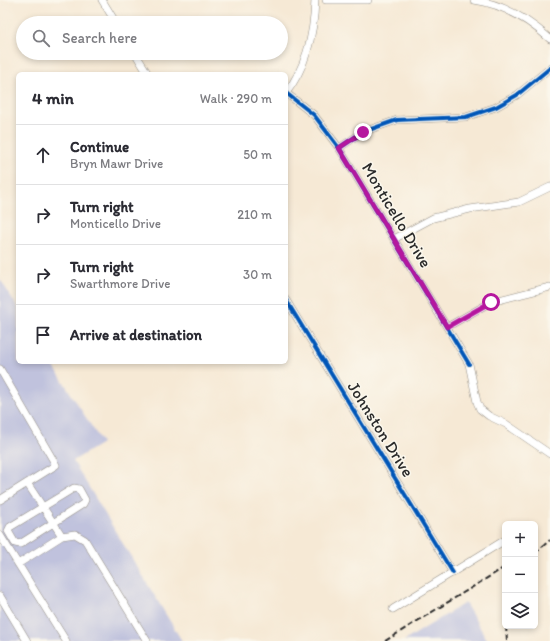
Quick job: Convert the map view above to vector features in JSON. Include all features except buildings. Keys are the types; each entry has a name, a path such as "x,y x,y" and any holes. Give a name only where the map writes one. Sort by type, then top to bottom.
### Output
{"street":[{"path":"102,0 112,16"},
{"path":"288,91 295,82 308,51 315,19 315,0"},
{"path":"326,0 368,0"},
{"path":"474,0 503,8 528,21 550,39"},
{"path":"503,8 506,0"},
{"path":"139,60 147,72"},
{"path":"339,148 363,132 397,120 466,117 496,107 517,94 550,68"},
{"name":"Monticello Drive","path":"288,94 314,114 339,148 469,364 477,402 480,409 489,416 506,424 550,454"},
{"path":"394,239 433,218 470,209 519,202 550,187"},
{"path":"447,327 491,302 550,287"},
{"name":"Johnston Drive","path":"288,303 453,573"},
{"path":"0,369 56,465 0,500"},
{"path":"28,483 62,536"},
{"path":"74,488 79,490 85,500 85,503 54,523 20,544 15,543 8,531 10,527 74,488"},
{"path":"18,564 62,536 75,534 85,540 147,641"},
{"path":"0,535 66,641"},
{"path":"393,609 502,542"},
{"path":"0,551 7,547"},
{"path":"0,596 27,641"}],"shaded area":[{"path":"0,279 16,305 16,364 52,364 102,443 73,461 182,641 0,641"},
{"path":"465,603 488,641 404,641"}],"railway":[{"path":"538,550 550,540"},
{"path":"385,641 502,569"},
{"path":"506,629 507,641"}],"cycle path":[{"path":"339,148 363,132 397,120 466,117 496,107 517,95 550,68"},
{"path":"288,95 314,115 339,148 469,364"},
{"path":"288,303 453,573"}],"route":[{"path":"363,132 339,148 447,327 491,302"}]}
